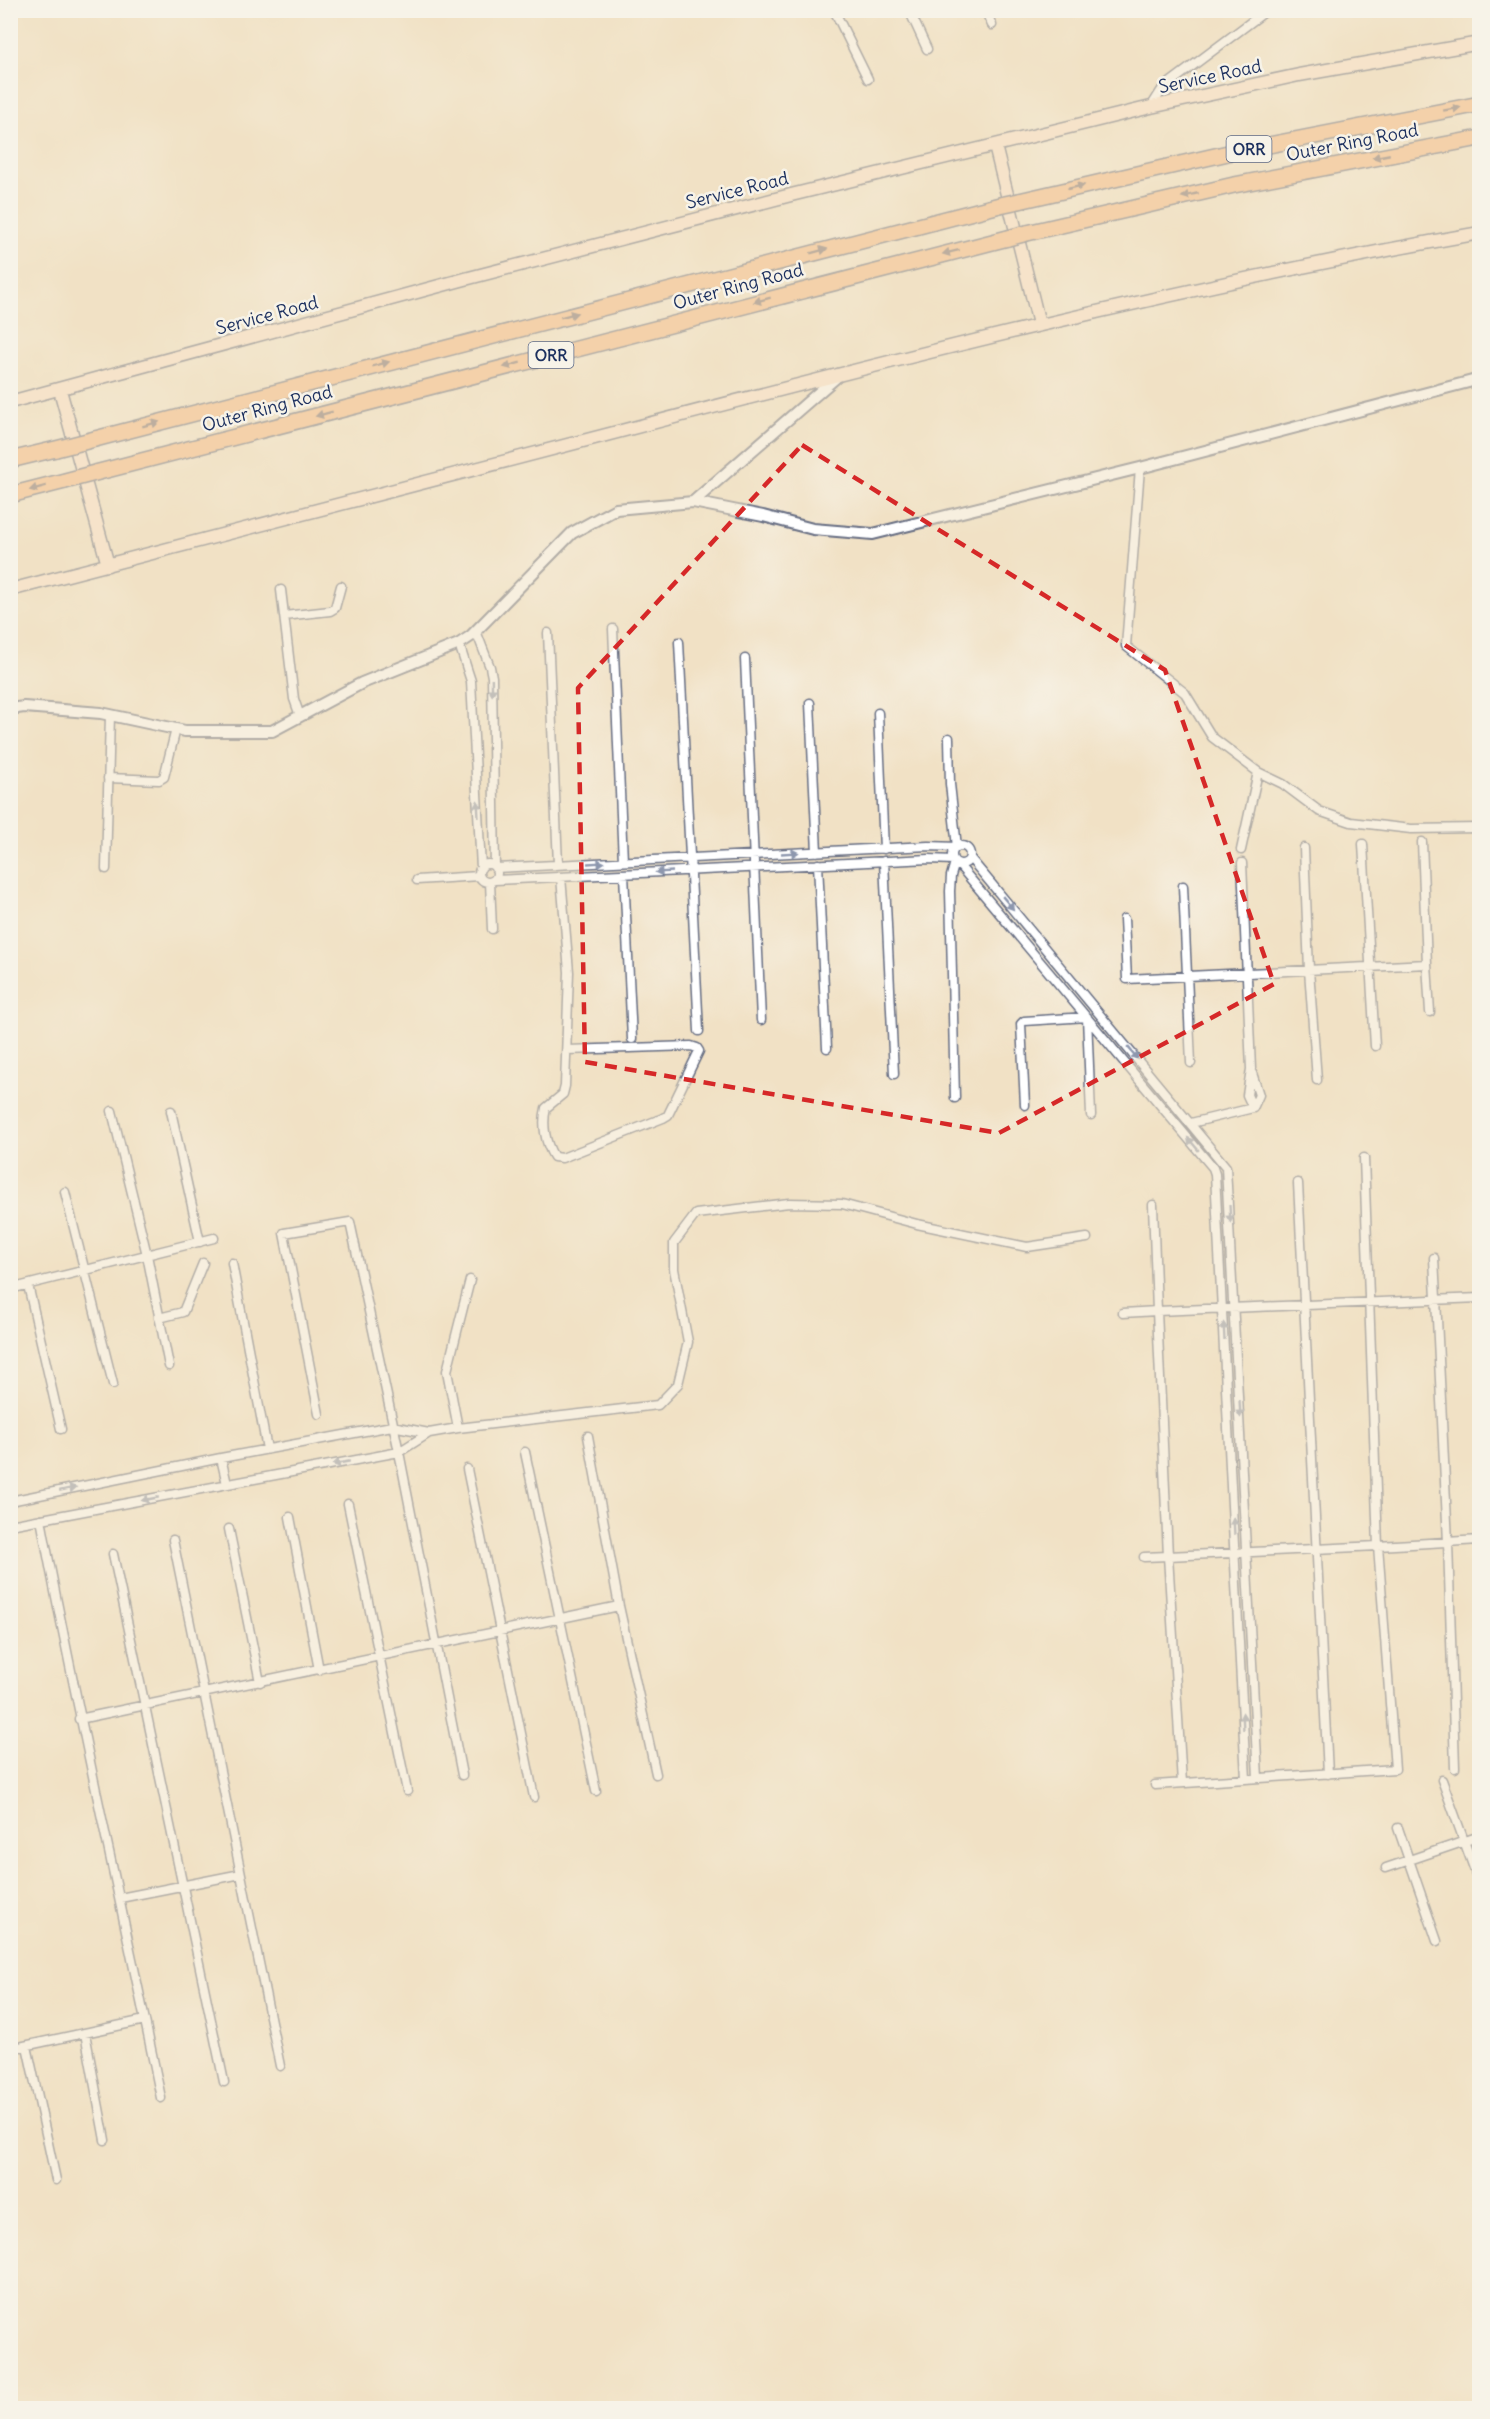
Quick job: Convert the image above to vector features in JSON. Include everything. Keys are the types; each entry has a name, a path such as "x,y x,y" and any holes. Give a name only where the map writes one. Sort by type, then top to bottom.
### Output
{"highway":[{"name":"Outer Ring Road","path":"10,460 1000,205 1228,153 1479,104"},
{"name":"Outer Ring Road","path":"10,495 1027,233 1234,185 1479,138"}],"main road":[{"name":"Service Road","path":"10,402 465,279 791,195 1151,107 1299,75 1479,43"},
{"path":"995,146 1039,324"},
{"path":"10,590 1039,324 1376,251 1479,233"},
{"path":"60,390 108,565"}],"street":[{"path":"834,10 868,78"},
{"path":"909,10 927,49"},
{"path":"985,10 992,26"},
{"path":"1151,107 1163,88 1267,10"},
{"path":"693,502 840,374"},
{"path":"10,709 24,707 110,715 185,731 272,731 362,683 459,644 476,631 572,533 616,509 693,502 764,516 813,529 873,534 1140,468 1479,379"},
{"path":"1140,468 1126,646 1185,693 1212,737 1258,772 1283,784 1319,811 1351,822 1411,829 1479,828"},
{"path":"284,616 330,611 334,608 341,586"},
{"path":"281,590 294,699 300,716"},
{"path":"613,629 623,861"},
{"path":"476,631 492,677 495,868 497,873 492,881 492,929"},
{"path":"548,633 558,864"},
{"path":"679,642 699,1031"},
{"path":"459,644 471,681 480,872 484,882 884,861 966,863 970,858"},
{"path":"745,658 761,1020"},
{"path":"810,703 817,852"},
{"path":"878,713 884,849"},
{"path":"106,869 110,715"},
{"path":"108,778 159,780 164,777 176,729"},
{"path":"948,738 957,847 952,853 956,862 1213,1168 1217,1181 1246,1779"},
{"path":"1241,850 1258,772"},
{"path":"1422,842 1430,1012"},
{"path":"1363,844 1375,1046"},
{"path":"417,879 480,872 488,864 495,868 884,849 967,848 970,858 1226,1167 1258,1778"},
{"path":"1304,848 1309,970 1317,1080"},
{"path":"884,861 894,1074"},
{"path":"956,862 951,876 950,891 956,1098"},
{"path":"1191,1123 1252,1108 1247,1095 1251,1069 1242,863"},
{"path":"818,864 826,1048"},
{"path":"624,874 632,1039"},
{"path":"561,877 569,972 567,1050 563,1094 546,1108 544,1114 546,1143 557,1158 668,1115 699,1051 698,1048 691,1046 567,1050"},
{"path":"1183,886 1185,976 1191,1063"},
{"path":"1124,919 1127,979 1428,964"},
{"path":"1025,1105 1022,1024 1024,1021 1087,1017"},
{"path":"1087,1017 1091,1115"},
{"path":"112,1111 147,1256 169,1366"},
{"path":"171,1111 200,1242"},
{"path":"1155,1785 1395,1769 1378,1546 1364,1158"},
{"path":"1298,1183 1306,1304 1328,1774"},
{"path":"65,1192 112,1383"},
{"path":"10,1501 392,1425 429,1433 657,1405 678,1383 688,1342 674,1269 674,1243 696,1214 789,1203 842,1204 917,1224 1027,1248 1087,1238"},
{"path":"1153,1205 1168,1556 1182,1783"},
{"path":"319,1414 284,1233 350,1222 399,1452 462,1775"},
{"path":"10,1289 214,1238"},
{"path":"1434,1258 1448,1542 1455,1768"},
{"path":"159,1318 183,1312 203,1263"},
{"path":"232,1263 267,1449"},
{"path":"458,1428 447,1371 470,1280"},
{"path":"28,1285 61,1429"},
{"path":"1123,1312 1479,1298"},
{"path":"10,1525 399,1452 429,1433"},
{"path":"588,1436 619,1606 657,1774"},
{"path":"525,1452 596,1791"},
{"path":"221,1458 227,1484"},
{"path":"467,1469 534,1797"},
{"path":"348,1504 407,1791"},
{"path":"290,1517 319,1670"},
{"path":"41,1519 79,1719 120,1898 161,2098"},
{"path":"229,1529 260,1682"},
{"path":"173,1540 280,2066"},
{"path":"1144,1557 1235,1555 1479,1540"},
{"path":"112,1554 224,2082"},
{"path":"79,1719 437,1646 619,1606"},
{"path":"1442,1780 1479,1885"},
{"path":"1398,1828 1437,1941"},
{"path":"1386,1868 1479,1836"},
{"path":"120,1898 241,1874"},
{"path":"10,2049 145,2020"},
{"path":"85,2033 105,2140"},
{"path":"27,2046 56,2180"}],"highlighted area":[{"path":"802,445 1165,670 1274,984 999,1133 585,1062 578,688"}]}
